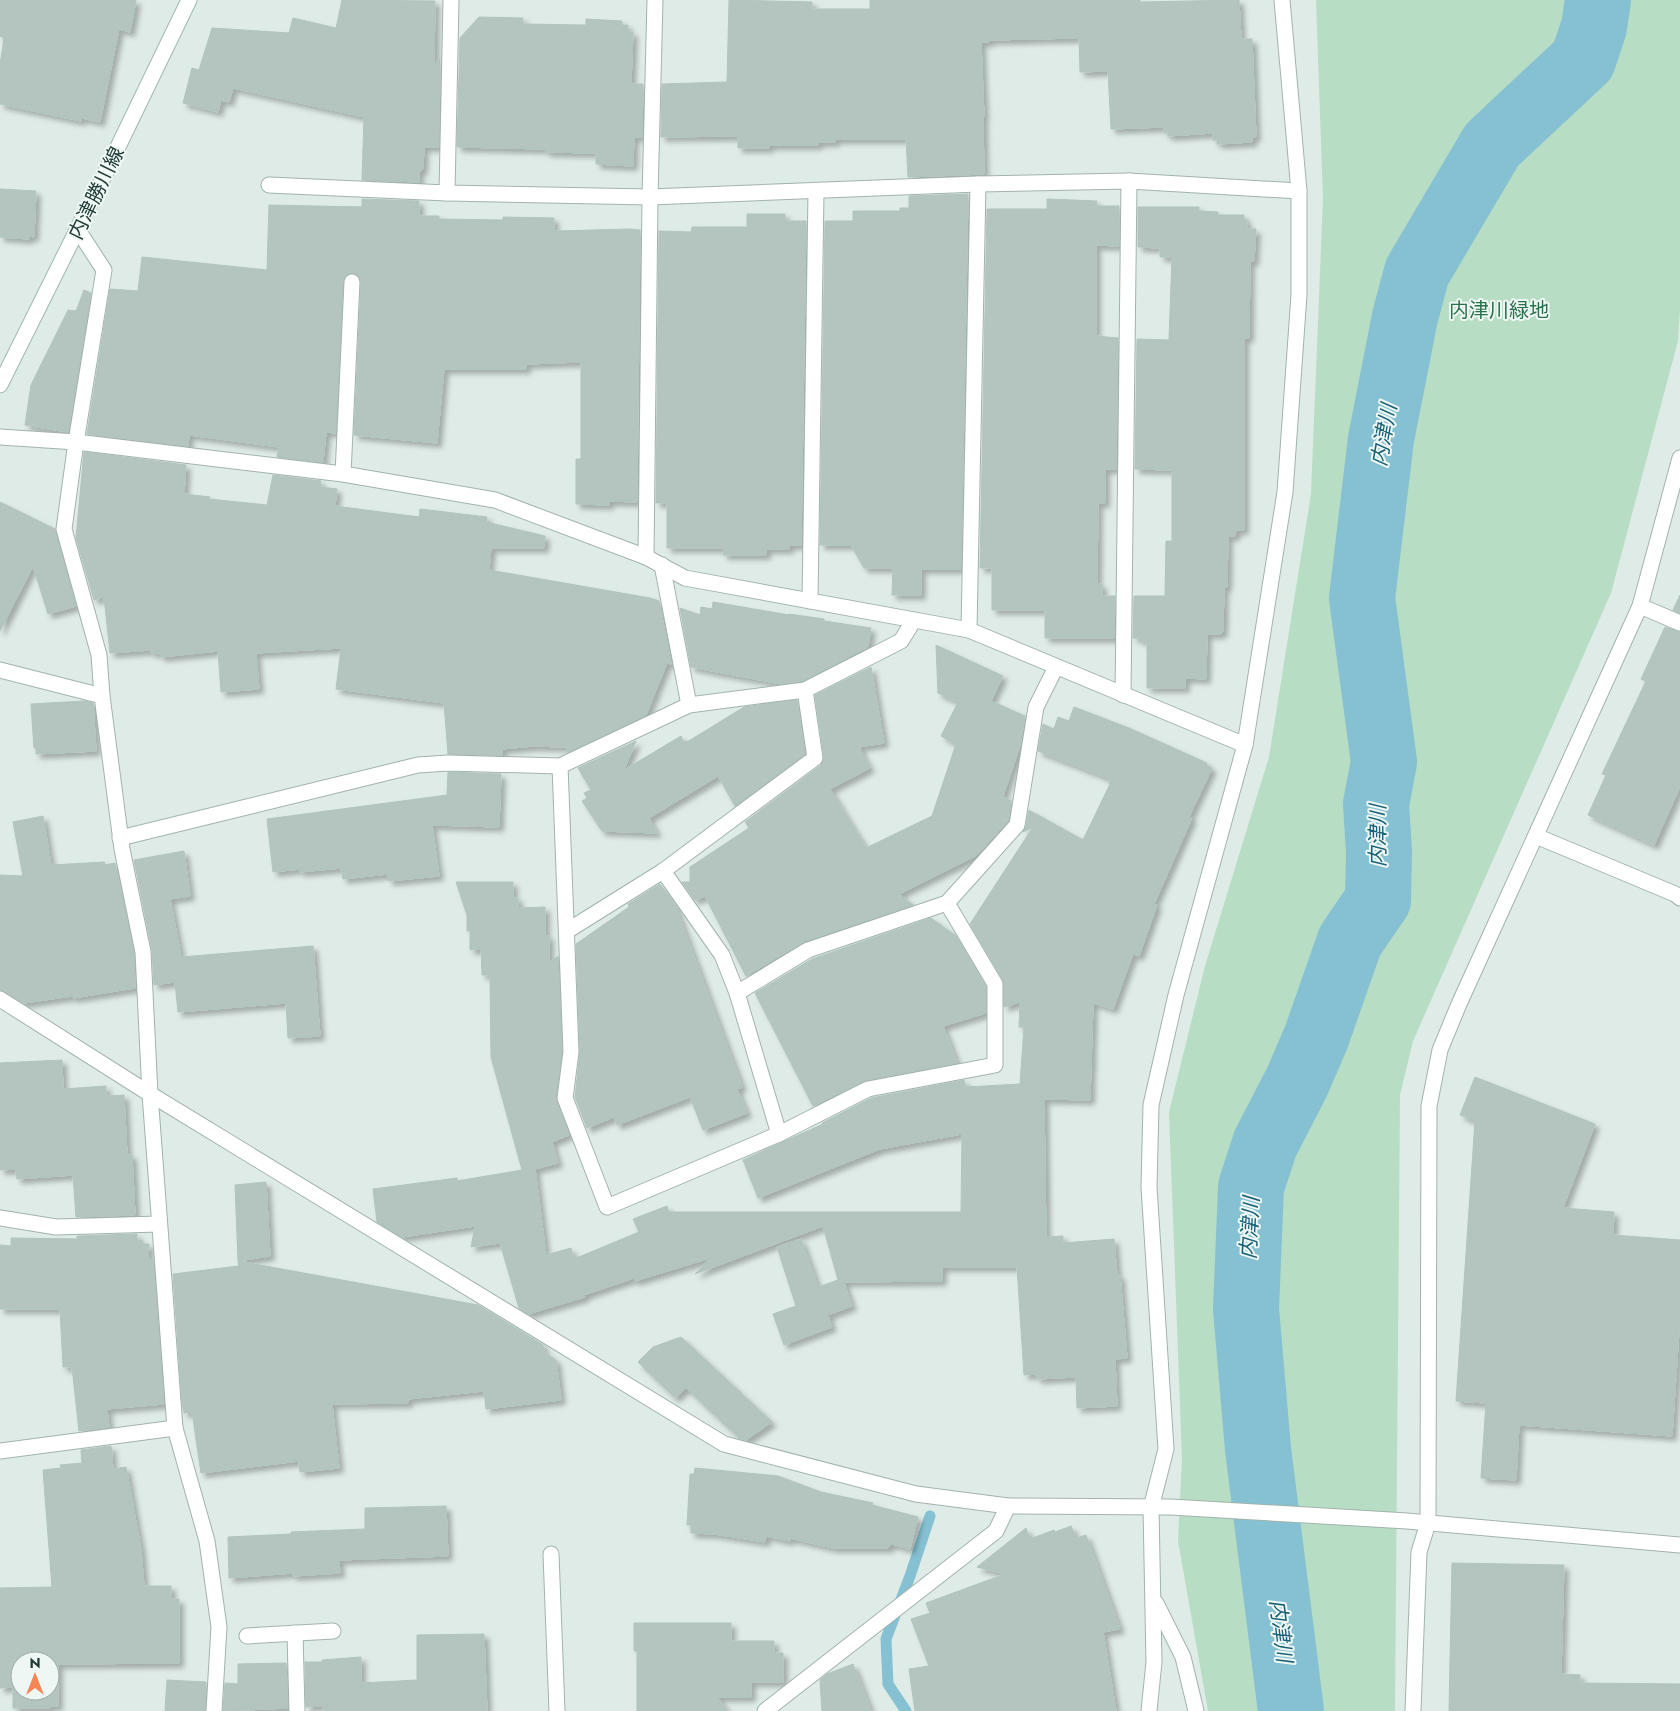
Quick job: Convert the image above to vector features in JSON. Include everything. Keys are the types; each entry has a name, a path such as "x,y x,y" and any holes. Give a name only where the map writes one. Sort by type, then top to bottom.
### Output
{"street":[{"name":"内津勝川線","path":"0,385 78,230 189,0"},
{"path":"447,193 452,0"},
{"path":"646,556 650,197 655,0"},
{"path":"1149,1711 1154,1662 1151,1508 1166,1449 1149,1187 1151,1105 1176,995 1244,745 1285,492 1299,294 1299,191 1282,0"},
{"path":"269,185 447,193 650,197 978,184 1129,181 1299,191"},
{"path":"1123,695 1129,181"},
{"path":"969,630 978,184"},
{"path":"810,601 816,191"},
{"path":"78,230 104,270 64,529 99,655 102,696 120,838 143,952 150,1094 175,1428 207,1541 219,1627 214,1711"},
{"path":"343,474 352,282"},
{"path":"0,437 76,442 343,474 495,500 646,556 684,578 969,630 1244,745"},
{"path":"1413,1711 1419,1552 1428,1523 1429,1106 1440,1050 1459,1004 1640,606 1680,458"},
{"path":"662,565 689,705"},
{"path":"1640,606 1680,623"},
{"path":"120,838 418,764 560,766 689,705 805,690 901,641 914,620"},
{"path":"737,993 808,950 947,903 1017,825 1036,707 1056,667"},
{"path":"0,670 102,696"},
{"path":"567,931 663,871 815,758 805,690"},
{"path":"560,766 571,1052 565,1098 606,1207 779,1134 868,1089 996,1065 996,984 947,903"},
{"path":"1536,836 1675,894 1680,898"},
{"path":"663,871 722,955 737,993 779,1134"},
{"path":"0,999 150,1094 724,1444 916,1494 1008,1506 1171,1507 1407,1520 1680,1545"},
{"path":"0,1218 56,1227 159,1224"},
{"path":"0,1452 175,1428"},
{"path":"765,1711 996,1531 1008,1506"},
{"path":"551,1554 557,1711"},
{"path":"1153,1597 1183,1657 1196,1711"},
{"path":"247,1636 333,1631"},
{"path":"295,1633 297,1711"}],"green space":[{"name":"内津川緑地","path":"1316,0 1680,0 1680,308 1678,341 1611,593 1413,1041 1400,1095 1395,1711 1208,1711 1178,1541 1182,1459 1169,1112 1205,966 1269,757 1311,494 1323,199"}],"building":[{"path":"0,0 136,0 130,32 119,29 100,122 82,118 81,121 0,104 0,65 4,38 0,36"},
{"path":"342,0 435,1 434,66 440,58 439,147 424,147 423,169 419,172 419,182 362,180 364,117 233,88 229,102 221,100 218,112 183,103 192,68 199,70 212,28 289,33 293,18 336,28"},
{"path":"729,0 812,2 812,9 870,9 870,0 1140,0 1140,2 1239,0 1241,39 1252,39 1256,137 1252,137 1252,142 1217,144 1217,140 1213,140 1213,133 1168,136 1168,133 1164,133 1164,127 1111,129 1108,71 1080,72 1079,38 989,40 989,42 981,42 984,174 908,177 906,139 835,139 835,142 818,142 818,145 769,145 769,148 738,148 738,136 661,137 662,84 727,82"},
{"path":"479,17 523,18 522,24 586,25 586,19 622,21 622,25 628,25 627,32 633,32 631,84 643,84 642,137 634,137 633,166 596,164 596,153 546,152 546,149 457,147 460,38"},
{"path":"0,189 36,191 34,237 29,236 29,239 0,237"},
{"path":"968,194 961,569 921,569 921,595 892,595 893,568 864,568 851,545 820,545 825,221 853,221 853,211 900,211 900,208 909,208 909,196"},
{"path":"362,199 419,201 419,216 439,216 439,219 503,220 503,217 554,218 554,231 640,230 637,502 609,501 609,505 576,504 576,459 581,459 581,362 526,364 526,369 444,369 437,443 354,435 361,282 360,277 353,273 347,274 343,282 336,433 326,432 323,462 277,457 279,447 189,435 188,446 87,434 110,289 138,291 142,257 267,270 269,205 362,207"},
{"path":"1047,199 1097,201 1096,206 1119,206 1119,246 1096,245 1096,336 1118,338 1116,469 1105,469 1105,503 1098,503 1097,584 1102,584 1102,596 1115,596 1114,638 1045,638 1045,610 992,610 992,568 980,568 987,209 1047,209"},
{"path":"1138,207 1199,207 1199,211 1218,212 1218,215 1244,215 1244,220 1247,221 1247,229 1256,229 1254,261 1250,261 1249,338 1244,338 1244,530 1236,530 1235,536 1228,536 1227,587 1224,587 1223,632 1221,634 1207,634 1206,679 1185,678 1185,688 1147,688 1147,641 1141,641 1141,638 1133,638 1134,596 1165,596 1166,541 1172,541 1172,470 1135,469 1137,339 1169,340 1172,257 1160,257 1160,248 1138,247"},
{"path":"747,214 785,214 785,221 806,221 801,545 789,545 789,549 766,549 766,555 723,555 724,548 667,548 667,503 656,503 659,231 691,232 692,227 747,227"},
{"path":"84,290 91,293 68,432 25,425 31,385 68,310 76,311"},
{"path":"84,452 186,465 184,494 210,497 209,499 267,505 273,475 321,481 320,487 337,489 335,506 419,517 420,509 487,517 486,522 545,536 544,548 491,548 489,570 659,601 671,664 667,663 646,715 568,752 565,747 533,746 502,749 502,755 448,754 444,703 336,689 341,648 256,653 259,689 221,692 218,651 161,657 160,653 151,653 151,650 110,653 104,597 94,600 76,538"},
{"path":"0,502 55,529 76,606 48,614 33,566 0,631"},
{"path":"1680,595 1680,613 1673,610"},
{"path":"713,602 871,628 868,647 802,681 781,684 691,667 680,608 700,615 701,607 712,609"},
{"path":"1665,627 1680,632 1680,787 1654,845 1588,815 1606,775 1602,774 1646,681 1641,679"},
{"path":"936,645 1003,676 991,701 1025,716 1020,746 1003,796 1011,801 1008,821 977,855 899,894 913,905 805,941 746,976 705,896 695,900 682,882 690,882 690,867 749,828 745,822 821,765 824,757 815,695 871,667 884,743 859,747 870,768 830,789 866,848 932,816 956,744 941,736 958,702 938,693"},
{"path":"797,700 805,754 735,806 718,776 649,818 657,833 602,831 582,801 587,798 584,793 591,790 578,768 636,741 624,770 681,736 684,742 687,742 744,707"},
{"path":"84,701 93,703 96,751 36,754 31,704"},
{"path":"1074,707 1129,728 1207,763 1206,765 1212,768 1189,817 1192,818 1154,904 1157,905 1139,956 1133,954 1113,1009 1093,1003 1090,1100 1044,1099 1046,1237 1063,1236 1063,1243 1114,1239 1117,1276 1120,1275 1127,1358 1115,1359 1117,1406 1077,1408 1076,1377 1037,1379 1036,1374 1024,1375 1017,1267 942,1267 942,1281 844,1282 852,1306 828,1315 832,1327 784,1345 773,1314 796,1306 777,1247 801,1239 818,1287 838,1280 823,1226 695,1274 710,1258 635,1281 634,1278 584,1295 585,1297 528,1314 519,1308 500,1243 471,1247 475,1226 402,1237 377,1222 373,1189 457,1178 457,1181 522,1170 491,1057 490,975 482,975 481,949 470,950 470,931 467,931 467,915 456,882 513,882 513,898 518,898 518,908 545,907 545,936 549,936 549,963 558,956 562,1052 556,1097 569,1135 552,1142 558,1163 535,1169 546,1255 571,1248 574,1259 639,1232 633,1219 667,1206 669,1212 961,1212 962,1134 880,1149 758,1198 743,1160 823,1124 871,1098 964,1080 966,1087 1020,1084 1024,1027 1019,1027 1020,1002 1004,1007 1003,980 970,924 1033,827 1023,832 1029,810 1083,840 1110,784 1111,779 1038,751 1043,724 1054,729 1058,717 1069,721"},
{"path":"448,772 501,774 499,827 432,825 439,876 389,881 388,874 343,879 341,868 300,872 300,869 273,872 267,819 447,795"},
{"path":"43,816 51,865 104,862 105,865 115,863 134,953 135,988 73,998 73,996 24,1003 0,990 0,875 23,876 13,822"},
{"path":"184,851 190,896 170,899 181,957 313,946 320,1036 288,1038 286,1003 178,1012 175,982 154,985 152,950 134,860"},
{"path":"660,884 677,908 742,1087 737,1089 747,1113 703,1130 690,1097 617,1125 614,1117 587,1128 575,1097 580,1052 576,944 629,907 628,904"},
{"path":"931,918 956,936 986,987 986,1013 943,1026 957,1063 866,1080 813,1106 755,993 812,959"},
{"path":"62,1060 63,1089 106,1086 106,1096 124,1095 127,1155 132,1155 135,1215 76,1217 73,1175 17,1179 16,1169 0,1170 0,1063"},
{"path":"1475,1077 1595,1124 1563,1208 1614,1212 1613,1235 1680,1240 1680,1316 1672,1436 1519,1425 1516,1480 1481,1478 1486,1403 1456,1401 1475,1121 1460,1115"},
{"path":"266,1182 270,1256 238,1261 235,1185"},
{"path":"137,1234 137,1240 143,1241 143,1244 149,1244 148,1259 153,1260 164,1404 107,1409 109,1427 79,1431 72,1367 63,1367 60,1309 0,1309 0,1245 11,1246 11,1238 77,1239 77,1236"},
{"path":"238,1261 478,1305 543,1345 544,1352 556,1360 561,1400 486,1409 484,1391 408,1399 408,1403 332,1404 339,1468 300,1472 299,1461 201,1473 192,1412 184,1413 182,1402 173,1274 239,1266"},
{"path":"681,1337 772,1422 746,1440 739,1438 686,1388 675,1398 638,1362 653,1347"},
{"path":"111,1446 113,1469 126,1467 141,1550 144,1586 171,1586 171,1599 179,1599 179,1663 60,1664 60,1651 10,1651 10,1687 0,1688 0,1588 52,1587 43,1470 61,1468 60,1465 82,1463 81,1450"},
{"path":"695,1468 778,1476 821,1492 873,1503 872,1505 918,1517 910,1549 892,1544 888,1548 833,1548 790,1538 790,1541 766,1536 765,1542 715,1534 691,1533 691,1525 687,1525 690,1474 694,1474"},
{"path":"446,1506 448,1556 339,1560 340,1573 293,1576 293,1573 229,1578 228,1537 365,1529 365,1508"},
{"path":"1071,1526 1076,1538 1086,1535 1120,1629 1103,1632 1116,1711 915,1711 909,1669 929,1666 911,1619 930,1613 926,1603 1005,1574 977,1567 1026,1528 1030,1539"},
{"path":"1452,1563 1564,1565 1561,1674 1580,1675 1580,1683 1680,1684 1680,1711 1449,1711"},
{"path":"634,1623 731,1623 731,1641 774,1641 774,1653 783,1653 783,1682 751,1682 751,1697 717,1697 728,1711 637,1711 637,1651 634,1651"},
{"path":"484,1634 487,1711 323,1711 323,1706 306,1707 305,1662 322,1662 322,1660 361,1657 361,1683 417,1680 417,1635"},
{"path":"286,1663 288,1708 223,1711 225,1683 238,1684 238,1664"},
{"path":"853,1664 871,1711 822,1711 820,1680 827,1674"},
{"path":"167,1680 206,1682 205,1711 165,1711"},
{"path":"13,1701 58,1701 58,1706 50,1706 50,1708 13,1708"}],"waterway":[{"name":"内津川","path":"1291,1711 1258,1449 1246,1309 1251,1187 1265,1144 1297,1082 1316,1038 1350,941 1378,900 1379,852 1376,804 1384,762 1362,598 1381,439 1405,317 1417,272 1492,145 1583,60 1594,27 1598,0"},
{"path":"906,1711 888,1684 886,1639 930,1516"}]}
